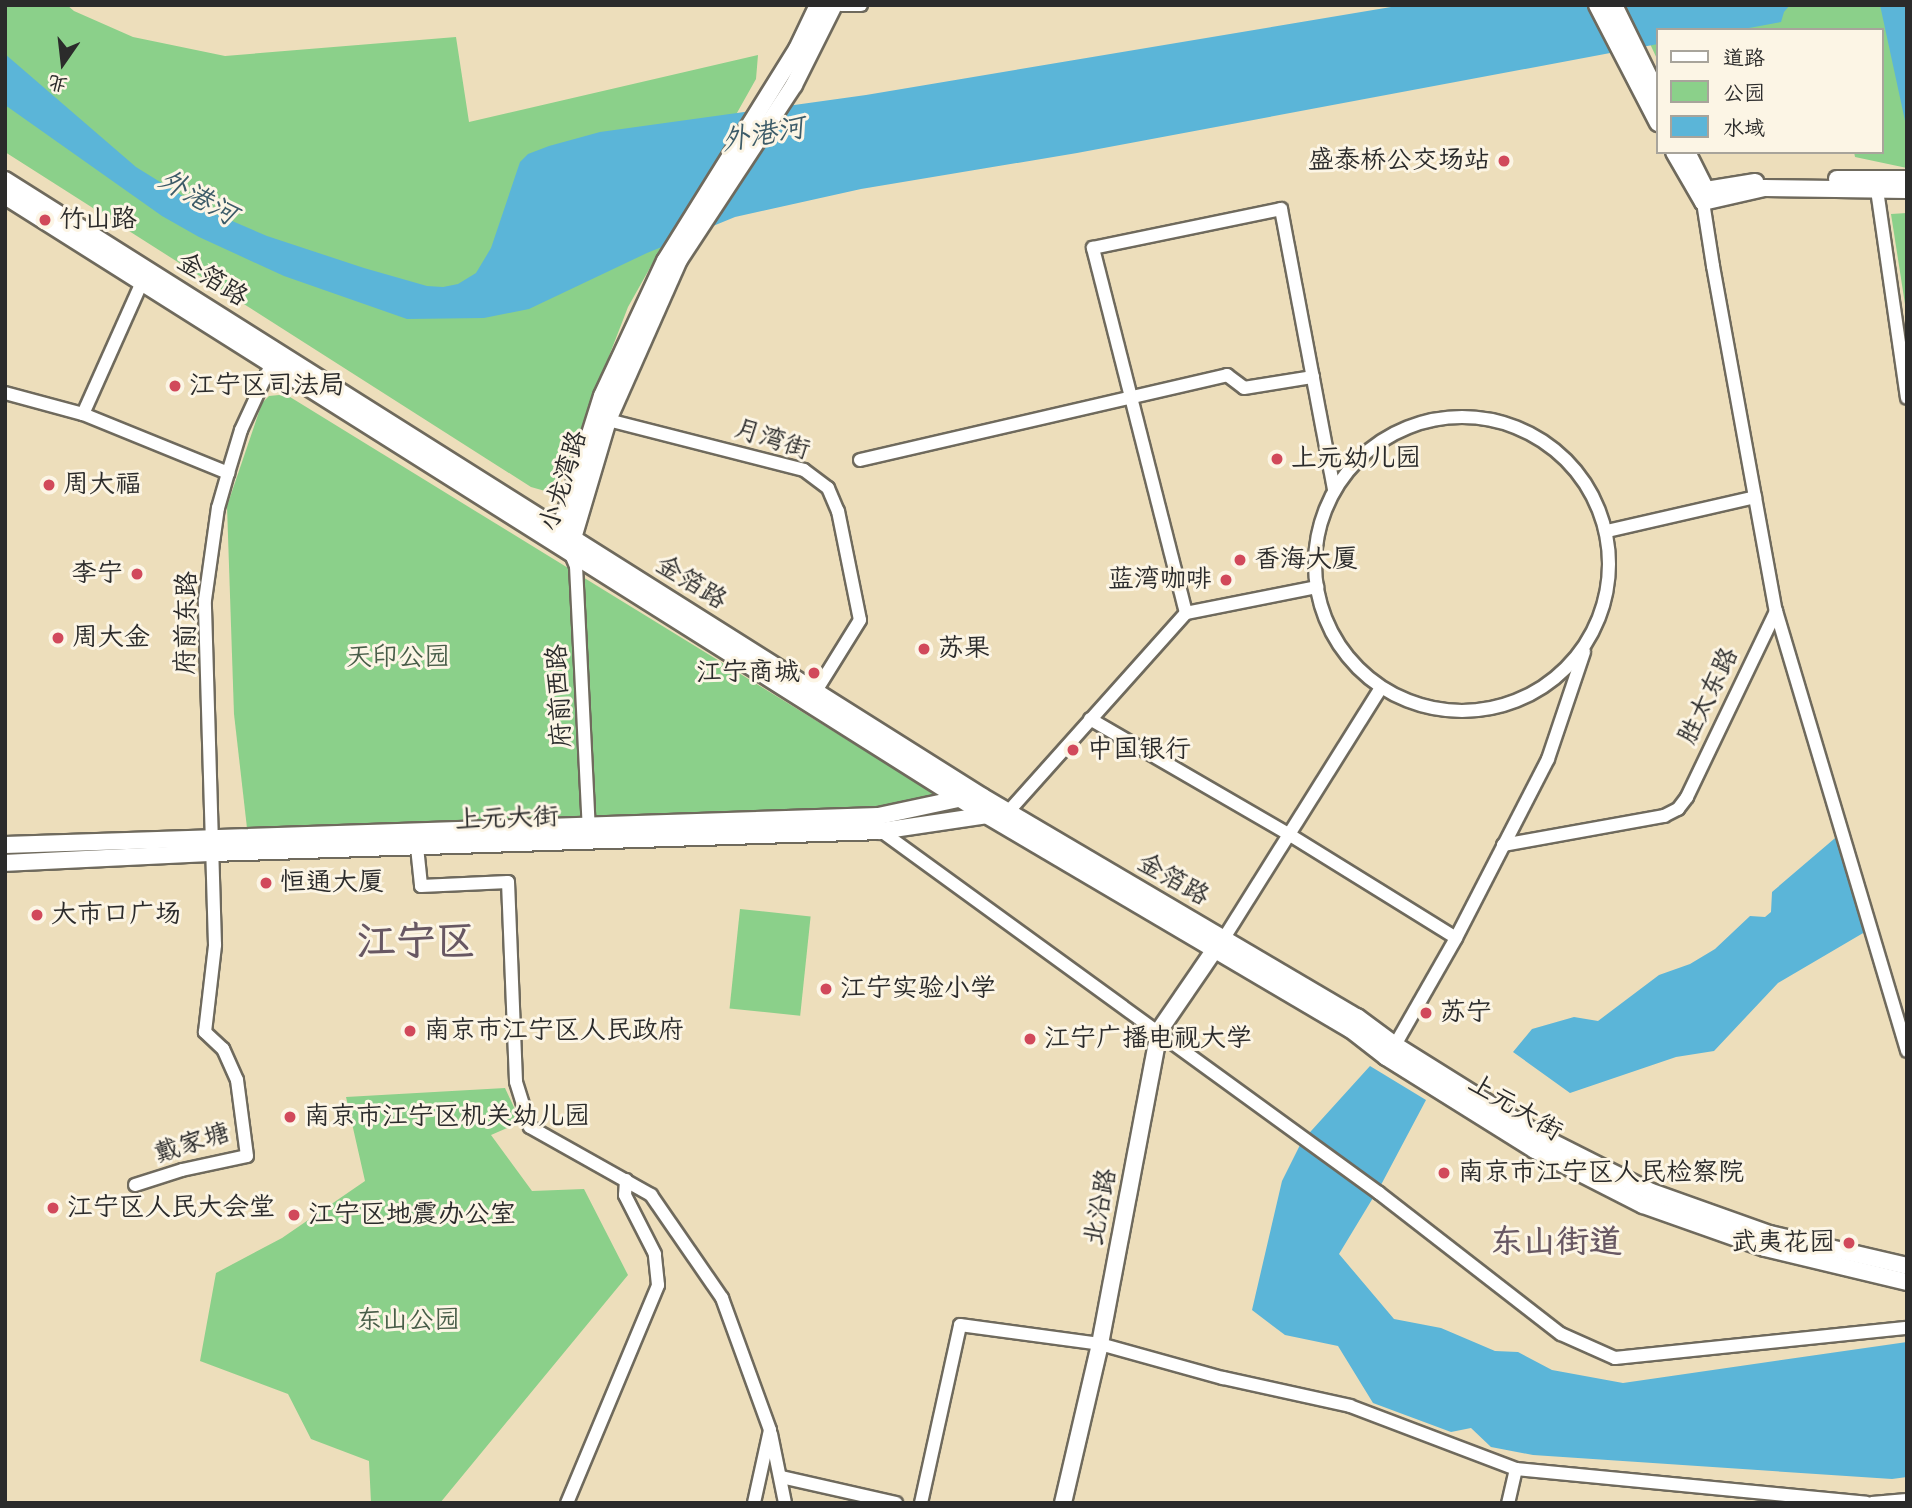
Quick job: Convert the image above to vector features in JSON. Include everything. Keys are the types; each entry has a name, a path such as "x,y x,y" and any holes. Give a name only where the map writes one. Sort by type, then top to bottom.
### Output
{"main road":[{"name":"小龙湾路","path":"568,539 602,396 672,261 794,85 818,5"},
{"name":"小龙湾路","path":"804,52 834,5"},
{"path":"1597,5 1642,77 1657,94"},
{"path":"1614,5 1657,120"},
{"path":"1675,154 1704,196"},
{"path":"1688,154 1704,196"},
{"path":"1882,184 1907,179"},
{"name":"金箔路","path":"5,180 568,539 986,816 1220,943"},
{"path":"1704,196 1767,180 1882,184 1907,190"},
{"name":"金箔路","path":"5,196 272,363 568,539 1220,943 1354,1023"},
{"name":"小龙湾路","path":"568,539 608,419 672,261"},
{"name":"上元大街","path":"5,845 417,847 589,833 879,816 958,798 983,797"},
{"name":"上元大街","path":"5,863 212,844 589,833 881,831 1008,812"},
{"name":"北沿路","path":"1063,1503 1100,1344 1159,1031 1220,943"},
{"name":"上元大街","path":"1354,1023 1395,1045 1542,1137 1649,1191 1770,1234 1907,1266"},
{"name":"上元大街","path":"1354,1023 1386,1057 1535,1150 1643,1205 1765,1248 1907,1282"}],"street":[{"path":"841,5 861,5"},
{"path":"1882,184 1907,398"},
{"path":"1704,196 1776,611 1907,1051"},
{"path":"1186,613 1093,248 1281,209 1334,489"},
{"path":"83,414 142,282"},
{"name":"府前东路","path":"212,844 205,600 218,508 241,430 272,363"},
{"path":"860,460 1227,375 1244,388 1313,377"},
{"path":"5,393 83,414 228,473"},
{"path":"1395,1045 1456,938 1548,759 1586,646 1603,610 1610,571 1607,531 1587,485 1553,448 1509,424 1459,416 1410,426 1366,451 1334,489 1319,525 1314,563 1317,587 1332,635 1353,664 1381,688 1425,707 1473,712 1519,701 1560,676 1586,646"},
{"name":"月湾街","path":"608,419 804,470 828,488 838,511 860,620 816,691"},
{"path":"1607,531 1755,497"},
{"name":"府前西路","path":"568,539 576,566 589,833"},
{"path":"1008,812 1186,613 1317,587"},
{"name":"胜太东路","path":"1503,845 1664,816 1678,808 1687,797 1776,611"},
{"path":"1220,943 1381,688"},
{"path":"1090,719 1290,835 1456,938"},
{"path":"881,831 1379,1193 1561,1334 1615,1359 1907,1328"},
{"name":"戴家塘","path":"135,1185 182,1170 247,1156 237,1080 223,1049 205,1032 215,946 212,844"},
{"path":"417,847 421,886 508,882 516,1082 530,1127 651,1195 722,1298 770,1430 785,1503"},
{"path":"566,1503 658,1285 655,1254 625,1195 626,1180"},
{"path":"920,1503 960,1325 1100,1344 1223,1378 1350,1406 1516,1469 1866,1503"},
{"path":"754,1503 770,1430"},
{"path":"1508,1503 1516,1469"},
{"path":"781,1477 897,1503"},
{"path":"1872,1503 1907,1500"}],"green space":[{"path":"5,5 67,5 74,11 133,37 225,56 456,37 469,122 758,55 756,79 628,307 560,483 553,490 545,491 531,487 5,152"},
{"path":"1632,5 1907,5 1907,168 1855,157 1854,154 1884,154 1884,28 1657,28 1657,59"},
{"path":"1907,213 1907,317 1891,214"},
{"name":"天印公园","path":"269,396 290,397 937,795 879,810 247,828 234,714 227,506 262,403"},
{"path":"740,909 811,916 800,1016 730,1008"},
{"name":"东山公园","path":"505,1088 521,1122 491,1135 532,1191 584,1189 628,1275 440,1503 371,1503 369,1461 311,1439 288,1394 200,1361 216,1273 282,1238 365,1181 346,1097"}],"water":[{"name":"外港河","path":"1403,5 1790,5 1781,22 1749,28 1657,28 1657,44 1077,153 861,189 735,217 647,253 529,309 484,318 407,319 284,276 199,237 162,216 5,105 5,54 136,167 202,208 267,236 364,268 427,286 443,287 458,284 476,273 491,248 520,162 528,154 600,132 866,95"},
{"path":"1880,5 1907,5 1907,130"},
{"path":"1841,833 1870,929 1778,983 1714,1051 1676,1057 1570,1093 1513,1052 1532,1029 1574,1017 1598,1021 1659,975 1690,964 1715,949 1750,916 1765,917 1771,912 1772,892"},
{"path":"1370,1066 1426,1100 1382,1183 1339,1254 1394,1319 1441,1328 1495,1351 1518,1352 1552,1370 1623,1383 1907,1342 1907,1477 1892,1479 1533,1455 1491,1447 1471,1428 1451,1432 1373,1403 1338,1346 1285,1335 1252,1310 1282,1181 1302,1141"}],"place":[{"name":"盛泰桥公交场站","path":"1504,161"},
{"name":"竹山路","path":"45,220"},
{"name":"江宁区司法局","path":"175,386"},
{"name":"上元幼儿园","path":"1277,459"},
{"name":"周大福","path":"49,485"},
{"name":"香海大厦","path":"1240,560"},
{"name":"李宁","path":"137,574"},
{"name":"蓝湾咖啡","path":"1226,580"},
{"name":"周大金","path":"58,638"},
{"name":"苏果","path":"924,649"},
{"name":"江宁商城","path":"814,673"},
{"name":"中国银行","path":"1073,750"},
{"name":"恒通大厦","path":"266,883"},
{"name":"大市口广场","path":"37,915"},
{"name":"江宁实验小学","path":"826,989"},
{"name":"苏宁","path":"1426,1013"},
{"name":"南京市江宁区人民政府","path":"410,1031"},
{"name":"江宁广播电视大学","path":"1030,1039"},
{"name":"南京市江宁区机关幼儿园","path":"290,1117"},
{"name":"南京市江宁区人民检察院","path":"1444,1173"},
{"name":"江宁区人民大会堂","path":"53,1208"},
{"name":"江宁区地震办公室","path":"294,1215"},
{"name":"武夷花园","path":"1849,1243"}],"district":[{"name":"江宁区","path":"416,941"},
{"name":"东山街道","path":"1556,1242"}]}
